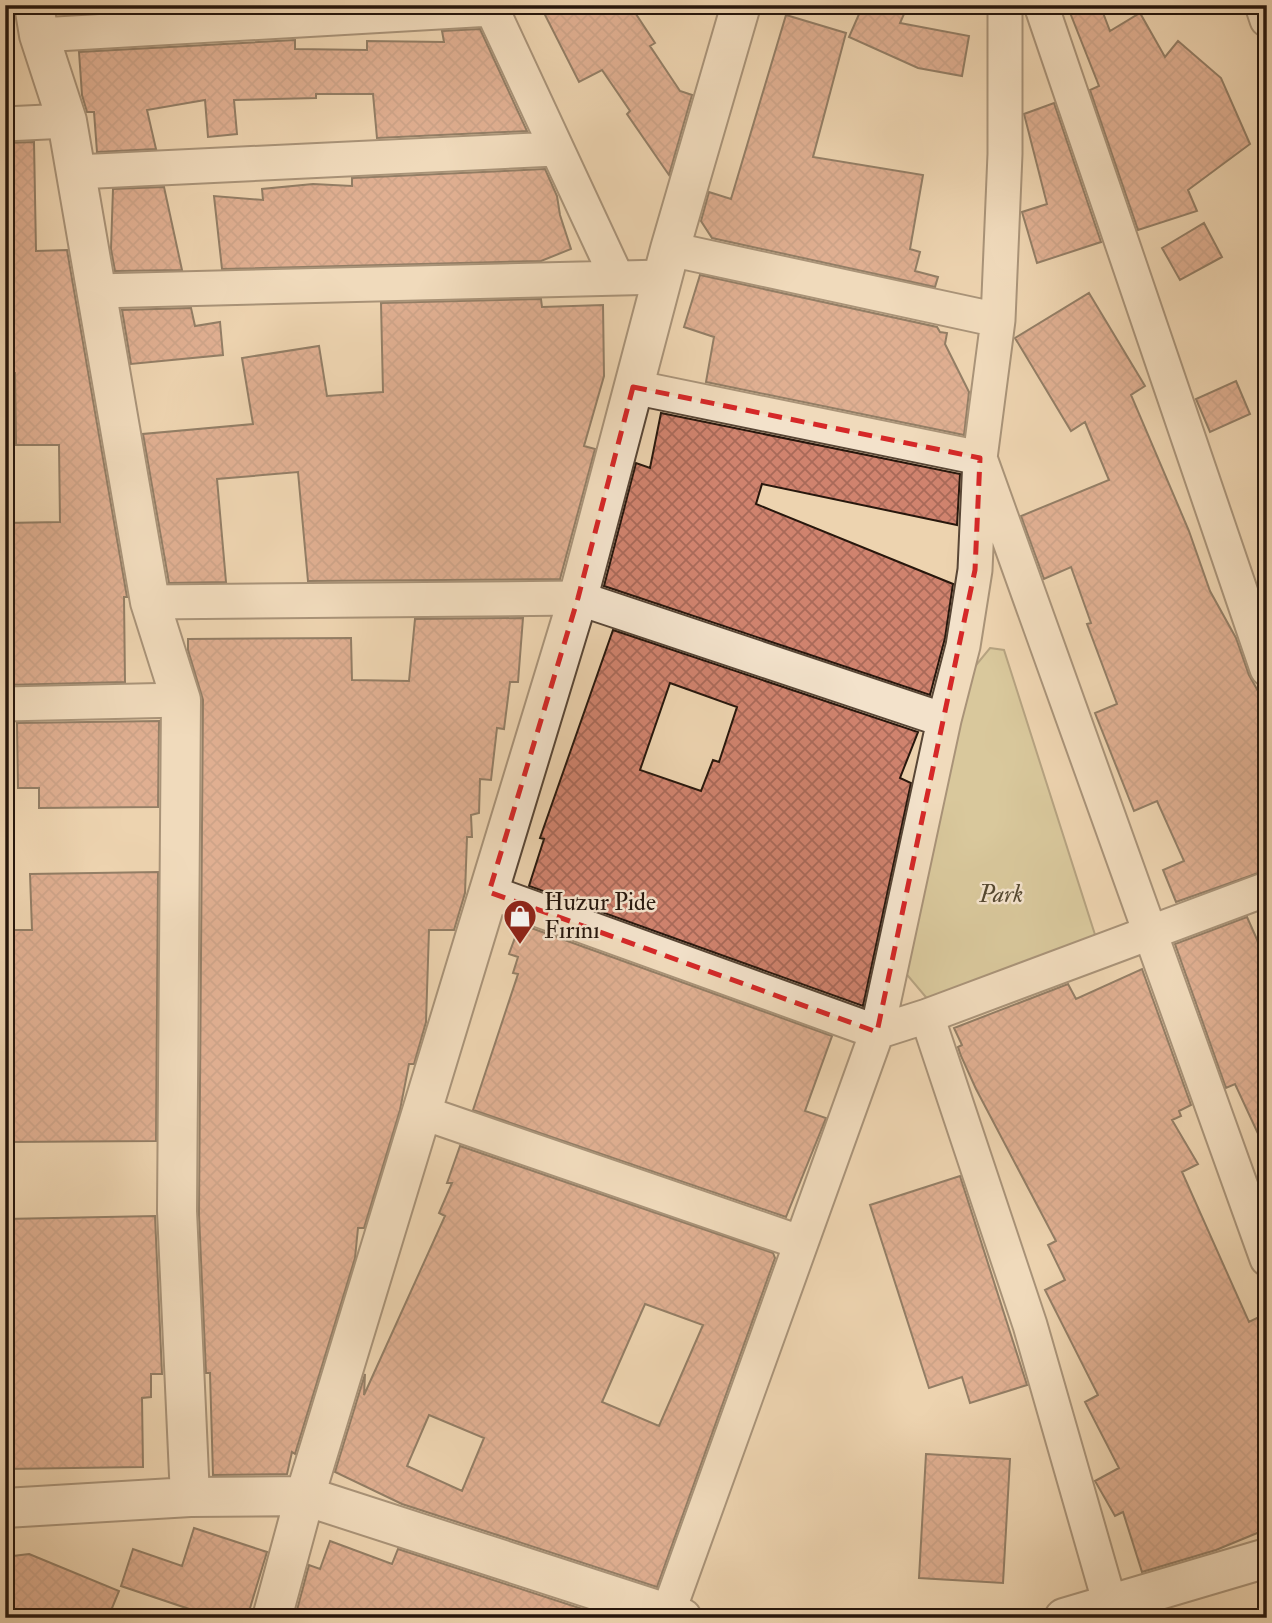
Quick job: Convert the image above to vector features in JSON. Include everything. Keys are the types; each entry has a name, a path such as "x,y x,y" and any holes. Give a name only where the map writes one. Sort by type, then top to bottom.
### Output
{"street":[{"path":"272,1618 305,1496 578,598 666,263 741,5"},
{"path":"5,1508 190,1497 305,1496 675,1615 799,1242 877,1032 944,720 963,646 975,570 981,458 998,320 1005,155 1005,5"},
{"path":"1041,5 1267,669"},
{"path":"1262,5 1267,20"},
{"path":"190,1497 177,1211 181,700 150,602 67,121 36,20 490,7 617,278"},
{"path":"5,124 67,121"},
{"path":"76,172 555,149"},
{"path":"97,291 617,278 666,263 998,320"},
{"path":"633,387 981,458"},
{"path":"981,458 1267,1259"},
{"path":"975,570 1037,617"},
{"path":"150,602 578,598 944,720"},
{"path":"5,704 181,700"},
{"path":"489,892 877,1032 927,1016 1267,889"},
{"path":"927,1016 1030,1325 1110,1604"},
{"path":"421,1112 799,1242"},
{"path":"1064,1618 1267,1558"}],"highlighted area":[{"path":"633,387 980,458 975,570 877,1032 489,892 578,598"}],"green space":[{"name":"Park","path":"990,648 1004,650 1097,941 930,1002 903,970 972,670"}],"building":[{"path":"76,5 221,5 76,14"},
{"path":"540,5 630,5 655,43 650,46 680,91 692,95 669,175 627,114 630,111 602,70 579,82"},
{"path":"863,5 908,5 900,23 969,36 962,76 918,68 849,37"},
{"path":"1067,5 1100,5 1110,31 1140,13 1165,57 1178,41 1221,78 1250,144 1188,190 1197,211 1138,230 1090,90 1099,86"},
{"path":"786,15 846,33 813,157 923,175 910,249 920,252 915,271 938,277 935,287 712,238 701,221 709,192 731,199"},
{"path":"480,29 527,131 377,138 373,94 316,94 316,98 234,100 237,134 208,137 205,100 147,110 156,149 97,152 94,112 87,112 82,95 79,52 295,40 295,49 367,50 367,41 444,42 442,31"},
{"path":"1054,103 1101,242 1037,263 1022,212 1047,204 1024,114"},
{"path":"34,142 36,251 67,250 127,597 124,597 125,682 5,685 5,523 60,522 59,445 16,445 15,373 5,373 5,143"},
{"path":"545,169 557,196 571,249 541,261 222,269 214,196 263,200 262,189 313,184 352,186 352,178"},
{"path":"164,187 182,270 115,271 111,249 113,189"},
{"path":"1204,223 1222,257 1180,280 1162,248"},
{"path":"700,275 937,327 940,332 947,333 945,344 969,392 964,435 706,382 714,337 684,327"},
{"path":"1089,293 1145,386 1131,395 1189,531 1210,591 1236,638 1249,675 1267,707 1267,870 1176,902 1163,870 1184,861 1157,801 1134,811 1095,713 1117,704 1087,624 1091,623 1071,567 1044,579 1021,516 1109,480 1085,422 1071,431 1015,338"},
{"path":"541,299 542,307 603,305 604,376 584,446 595,449 560,579 308,581 298,472 217,479 226,582 169,583 143,434 253,424 242,358 319,346 327,396 383,392 381,303"},
{"path":"191,308 195,326 220,322 223,355 131,364 122,310"},
{"path":"1236,381 1250,414 1210,432 1196,399"},
{"path":"661,413 960,474 957,525 762,484 756,504 953,584 945,638 930,695 604,586 636,463 650,468"},
{"path":"523,618 518,682 510,682 504,729 497,728 491,780 480,779 479,813 471,815 472,837 467,837 465,893 454,930 429,930 426,1022 414,1064 409,1064 400,1110 364,1228 358,1228 355,1258 295,1454 292,1452 287,1474 213,1475 210,1373 206,1373 199,1215 203,700 188,650 188,639 351,638 352,680 409,681 415,619"},
{"path":"613,630 918,732 900,778 911,783 863,1006 529,886 544,839 540,838","holes":["670,683 737,707 719,762 713,760 701,791 640,770"]},
{"path":"159,721 158,807 39,808 39,788 18,788 17,723"},
{"path":"158,872 156,1141 5,1142 5,930 32,930 30,874"},
{"path":"1247,917 1267,962 1267,1153 1235,1084 1226,1088 1175,944"},
{"path":"520,924 832,1036 805,1111 826,1118 786,1217 473,1110 518,974 513,973 518,957 509,954"},
{"path":"1142,969 1191,1105 1179,1111 1181,1116 1172,1120 1198,1164 1182,1172 1249,1322 1267,1313 1267,1529 1216,1550 1142,1572 1123,1512 1115,1516 1095,1481 1119,1468 1085,1402 1098,1395 1045,1290 1065,1280 1048,1245 1056,1241 976,1089 961,1056 958,1047 962,1045 954,1028 1068,984 1076,999"},
{"path":"460,1146 773,1253 775,1258 657,1587 402,1504 335,1472 365,1374 364,1395 445,1216 439,1213 452,1183 447,1183","holes":["645,1304 703,1325 659,1426 602,1402","429,1415 484,1438 462,1491 407,1466"]},
{"path":"960,1176 1027,1385 970,1403 962,1377 929,1388 870,1205"},
{"path":"155,1216 162,1374 151,1374 151,1397 142,1398 143,1467 5,1469 5,1219"},
{"path":"926,1454 1010,1459 1003,1583 919,1578"},
{"path":"194,1528 267,1552 247,1618 196,1618 198,1612 121,1586 133,1549 182,1566"},
{"path":"330,1541 392,1564 398,1549 610,1618 322,1618 297,1610 309,1565 320,1569"},
{"path":"29,1554 119,1591 108,1618 5,1618 5,1557"}],"place":[{"name":"Huzur Pide Fırını","path":"520,946"}]}
